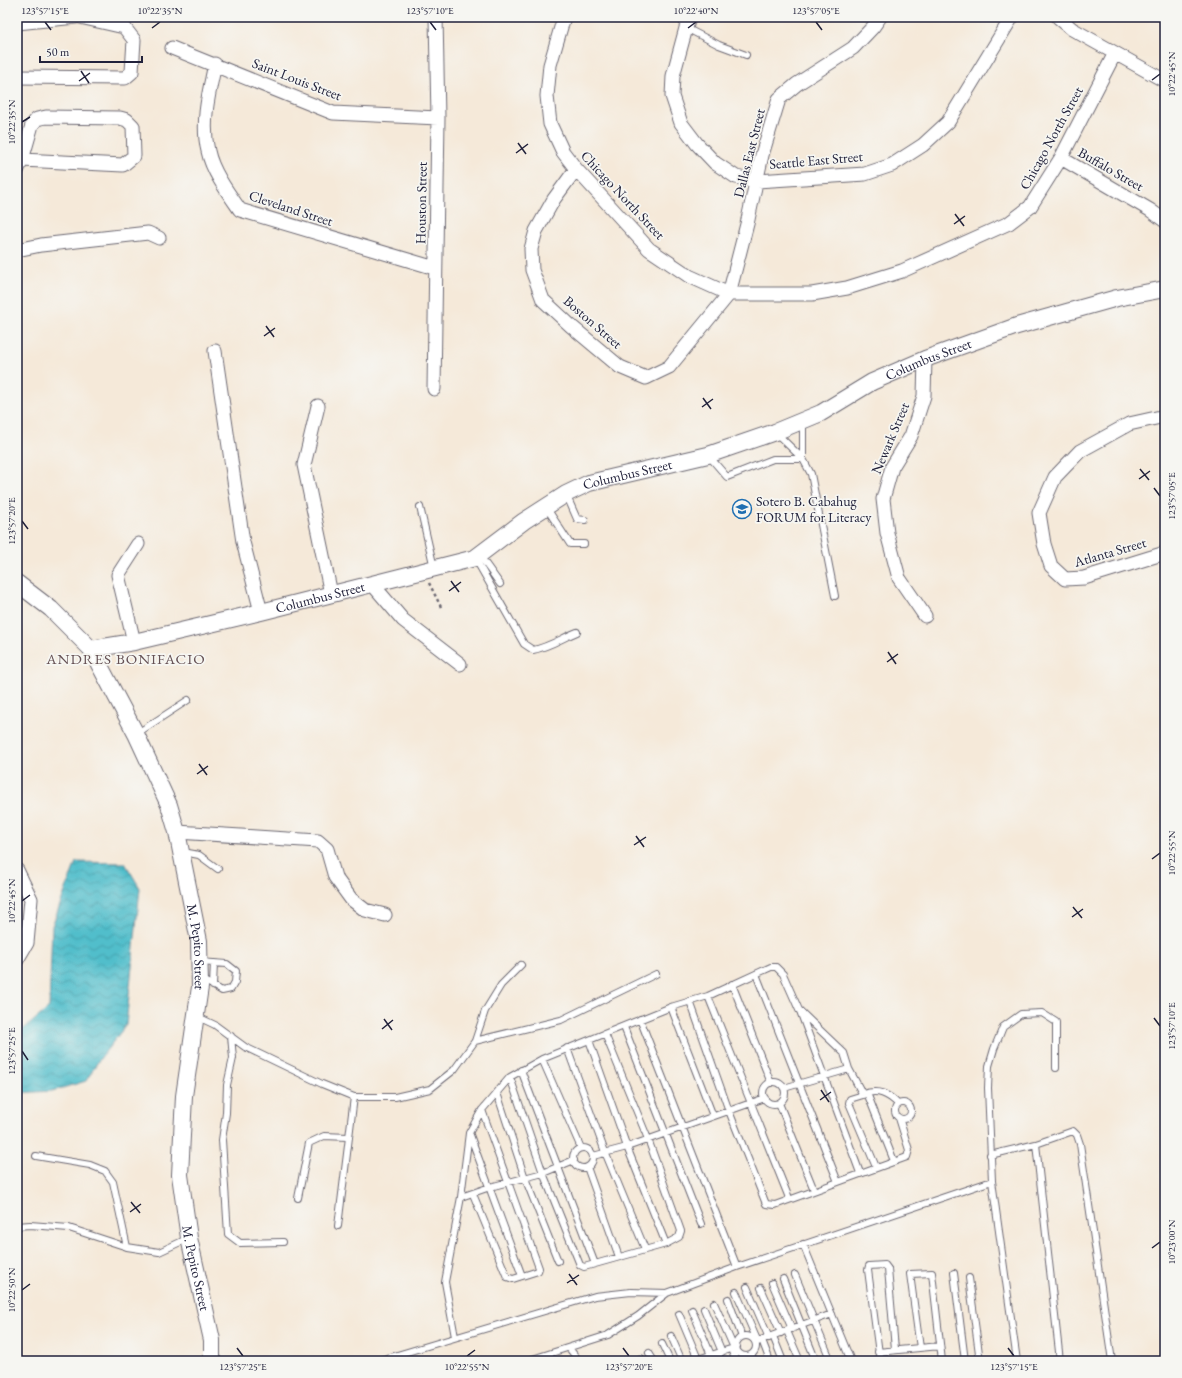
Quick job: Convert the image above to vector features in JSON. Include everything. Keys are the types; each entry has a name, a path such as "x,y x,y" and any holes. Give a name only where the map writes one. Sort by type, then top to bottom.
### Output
{"street":[{"path":"17,23 76,17"},
{"path":"17,77 125,78 129,76 132,72 134,40 128,30 124,27 80,17"},
{"name":"Houston Street","path":"434,390 438,118 436,17"},
{"name":"Chicago North Street","path":"564,17 550,65 547,96 550,124 562,152 649,249 689,276 729,294 812,294 847,288 902,271 1009,223 1030,207 1061,158 1115,53"},
{"name":"Dallas East Street","path":"729,294 762,155 779,99 797,84 853,48 873,27 880,17"},
{"name":"Seattle East Street","path":"687,23 673,76 672,96 681,123 697,144 715,163 736,176 757,181 865,174 892,165 923,145 948,122 1012,17"},
{"path":"1058,17 1072,29 1165,81"},
{"name":"Saint Louis Street","path":"172,48 215,64 333,113 438,118"},
{"name":"Cleveland Street","path":"215,64 205,112 208,151 223,186 240,210 435,268"},
{"path":"46,117 120,118 127,120 133,126 134,156 123,165 20,165 32,125 37,119 46,117"},
{"name":"Buffalo Street","path":"1061,158 1150,210 1165,221"},
{"name":"Boston Street","path":"576,169 554,199 536,231 531,249 532,270 543,300 571,326 620,367 646,378 669,368 729,294"},
{"path":"17,250 41,245 148,233 159,238"},
{"name":"Columbus Street","path":"91,649 134,642 261,612 429,571 478,556 546,507 566,494 589,483 708,455 775,432 821,413 872,382 925,359 1032,322 1117,298 1165,289"},
{"path":"215,351 243,542 261,612"},
{"name":"Newark Street","path":"925,359 924,396 911,436 892,467 884,499 887,533 899,578 925,616"},
{"path":"318,406 304,465 331,594"},
{"name":"Atlanta Street","path":"1165,416 1129,424 1080,451 1055,477 1039,513 1044,544 1051,566 1065,579 1084,578 1165,553"},
{"path":"134,642 118,575 138,544"},
{"name":"M. Pepito Street","path":"17,583 51,609 91,649 136,734 169,805 177,832 199,941 207,962 206,982 196,1016 184,1096 180,1175 189,1238 212,1340 212,1361"},
{"path":"373,585 402,620 460,664"},
{"path":"177,832 318,841 327,849 335,877 351,899 365,910 385,915"},
{"path":"17,870 31,899 27,943 17,960"}],"lane":[{"path":"687,23 719,45 746,55"},
{"path":"803,420 803,458"},
{"path":"775,432 803,458 811,474 835,596"},
{"path":"708,455 727,477 773,458 803,458"},
{"path":"566,494 577,519 585,520"},
{"path":"420,507 429,571"},
{"path":"546,507 570,544 584,544"},
{"path":"478,556 500,584"},
{"path":"478,556 524,644 533,650 547,647 559,639 577,632"},
{"path":"136,734 188,700"},
{"path":"181,852 199,855 218,869"},
{"path":"206,982 222,991 231,989 234,986 236,976 236,971 227,964 207,962"},
{"path":"196,1016 215,1025 245,1047 354,1097 395,1097 430,1089 454,1070 475,1041 485,1011 501,985 521,965"},
{"path":"455,1337 445,1282 461,1197 469,1133 482,1110 510,1077 542,1059 566,1048 624,1027 640,1019 672,1007 708,996 732,984 776,967 783,974 799,1010 823,1078 860,1174"},
{"path":"475,1041 562,1020 656,974"},
{"path":"756,974 838,1182"},
{"path":"732,984 771,1083"},
{"path":"708,996 789,1198"},
{"path":"690,1001 729,1111 766,1204 775,1205 789,1198 907,1157 909,1150 899,1118 895,1111 898,1104"},
{"path":"672,1007 713,1116"},
{"path":"799,1010 844,1053 849,1069 865,1094 894,1161"},
{"path":"1016,1361 992,1181 990,1155 989,1066 1003,1027 1022,1014 1042,1013 1056,1022 1056,1068"},
{"path":"640,1019 737,1267"},
{"path":"624,1027 664,1134 701,1224"},
{"path":"510,1077 543,1173 580,1266 584,1267 666,1244 679,1237 681,1231 648,1139 605,1034"},
{"path":"231,1036 233,1058 227,1085 226,1113 222,1140 228,1234 240,1243 283,1242"},
{"path":"589,1040 628,1147 666,1244"},
{"path":"566,1048 645,1249"},
{"path":"542,1059 581,1148"},
{"path":"784,1088 823,1078 849,1069"},
{"path":"522,1070 595,1264"},
{"path":"771,1083 778,1083 784,1088 784,1098 779,1103 769,1103 765,1098 766,1087 771,1083"},
{"path":"876,1168 849,1103 850,1099 872,1091 882,1093 890,1097 898,1104"},
{"path":"496,1093 525,1178 558,1261"},
{"path":"338,1226 354,1097"},
{"path":"593,1156 628,1147 683,1126 765,1098"},
{"path":"898,1104 902,1102 908,1104 911,1111 907,1118 899,1118"},
{"path":"779,1103 814,1190"},
{"path":"473,1194 507,1277 513,1279 540,1269 482,1110"},
{"path":"990,1155 1036,1144 1072,1132 1078,1135 1112,1361"},
{"path":"469,1133 522,1276"},
{"path":"298,1198 309,1143 324,1136 348,1138"},
{"path":"1036,1144 1060,1361"},
{"path":"581,1148 588,1149 593,1156 592,1163 587,1167 577,1166 574,1160 574,1153 581,1148"},
{"path":"36,1156 90,1165 105,1171 113,1182 127,1247"},
{"path":"461,1197 507,1182 543,1173 574,1160"},
{"path":"587,1167 619,1257"},
{"path":"526,1361 608,1334 638,1316 667,1294 803,1244 992,1181"},
{"path":"17,1226 30,1225 69,1228 127,1247 159,1252 189,1238"},
{"path":"803,1244 851,1361"},
{"path":"880,1361 868,1270 869,1266 872,1265 885,1265 888,1269 895,1349"},
{"path":"920,1348 910,1274 932,1273 934,1277 942,1361"},
{"path":"954,1273 965,1361"},
{"path":"795,1275 831,1361"},
{"path":"968,1278 980,1361"},
{"path":"784,1279 801,1326 816,1361"},
{"path":"772,1283 787,1331 800,1361"},
{"path":"747,1287 783,1361"},
{"path":"761,1288 787,1331"},
{"path":"377,1361 596,1296 631,1292 667,1294"},
{"path":"736,1292 758,1341 770,1361"},
{"path":"728,1299 742,1337"},
{"path":"714,1303 734,1348 736,1361"},
{"path":"704,1309 720,1352 721,1361"},
{"path":"692,1310 705,1358"},
{"path":"679,1314 705,1358"},
{"path":"691,1361 734,1348 742,1337 749,1336 758,1341 832,1314"},
{"path":"671,1336 682,1361"},
{"path":"734,1348 739,1353 750,1358 758,1341"},
{"path":"662,1344 670,1361"},
{"path":"878,1352 895,1349 940,1346"},
{"path":"569,1348 579,1361"},
{"path":"649,1353 654,1361"}],"path":[{"path":"429,571 441,607"}],"water":[{"path":"76,862 125,863 140,888 126,1025 99,1060 86,1081 52,1091 17,1093 17,1033 49,1008 52,926"}],"place":[{"name":"Sotero B. Cabahug FORUM for Literacy","path":"742,509"}],"district":[{"name":"ANDRES BONIFACIO","path":"126,659"}]}
